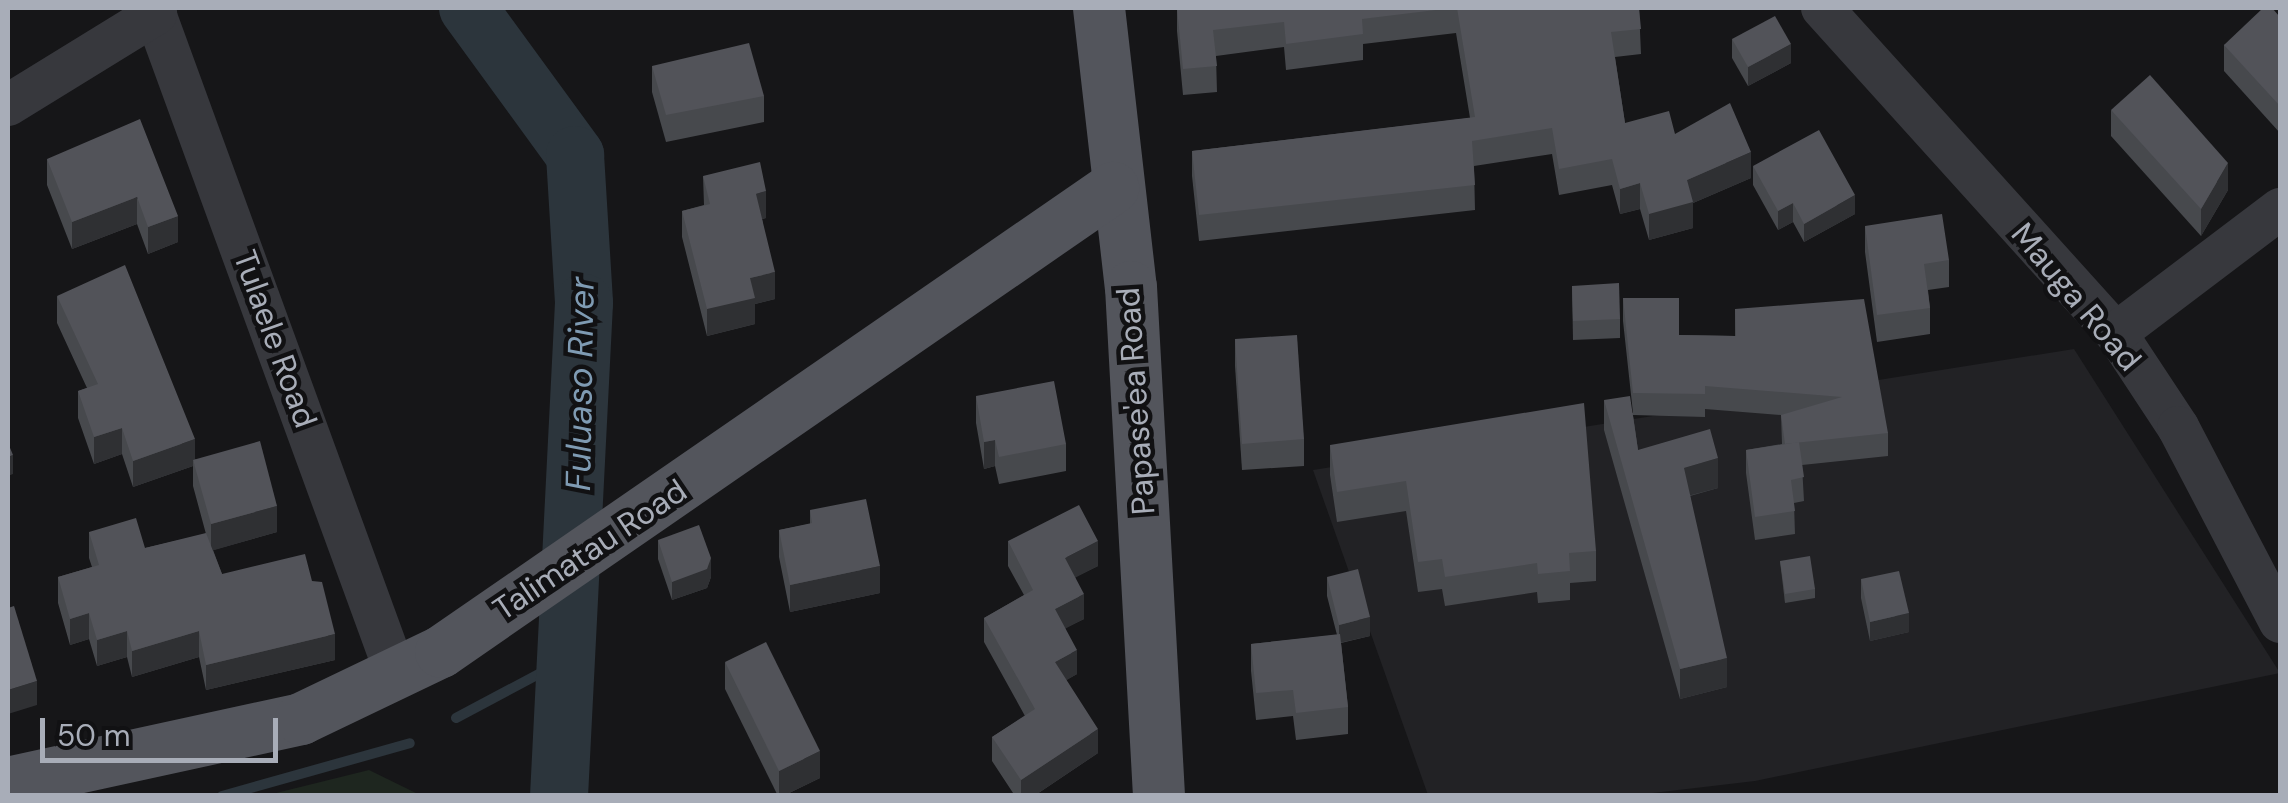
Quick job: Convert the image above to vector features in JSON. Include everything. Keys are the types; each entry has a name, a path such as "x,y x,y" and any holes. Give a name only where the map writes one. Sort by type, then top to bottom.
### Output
{"main road":[{"name":"Papase'ea Road","path":"1099,8 1113,188 1130,286 1159,796"},
{"name":"Talimatau Road","path":"8,782 302,719 396,671 494,616 1113,188"}],"street":[{"name":"Mauga Road","path":"1822,8 2116,333 2178,427 2280,622"},
{"path":"8,105 155,11"},
{"name":"Tulaele Road","path":"155,11 396,671"},
{"path":"2116,333 2280,209"}],"shaded area":[{"path":"2074,349 2280,673 1755,781 1627,796 1428,795 1313,470"},
{"path":"369,770 420,795 268,795"}],"building":[{"path":"1177,8 1452,8 1362,19 1363,34 1286,44 1284,22 1213,30 1217,66 1183,69"},
{"path":"1457,8 1639,8 1641,29 1611,32 1625,123 1669,111 1675,134 1730,103 1751,152 1687,180 1693,202 1649,214 1640,183 1620,189 1612,159 1559,169 1552,128 1472,141 1475,185 1199,215 1192,151 1475,117"},
{"path":"2263,8 2272,8 2280,17 2280,106 2224,45"},
{"path":"1775,16 1791,44 1748,67 1732,39"},
{"path":"749,43 764,96 666,115 652,66"},
{"path":"2150,75 2228,163 2201,209 2111,110"},
{"path":"140,119 178,216 148,227 137,197 72,222 47,159"},
{"path":"1819,130 1855,195 1804,224 1793,203 1778,211 1753,166"},
{"path":"760,162 766,191 756,194 775,272 750,278 755,298 707,309 682,211 710,204 703,176"},
{"path":"1942,214 1949,260 1924,264 1930,308 1877,315 1865,226"},
{"path":"125,265 195,439 133,461 122,428 94,437 78,391 98,384 57,296"},
{"path":"1619,283 1620,319 1573,321 1572,286"},
{"path":"1623,298 1679,298 1679,335 1736,336 1735,309 1864,299 1888,433 1785,444 1781,415 1842,397 1705,386 1705,394 1633,393"},
{"path":"1297,335 1304,439 1242,444 1235,339"},
{"path":"1054,381 1066,444 999,457 995,440 984,442 976,396"},
{"path":"1630,396 1638,450 1710,429 1718,458 1684,468 1727,658 1680,669 1604,400"},
{"path":"1584,403 1596,551 1569,553 1570,571 1538,574 1537,563 1445,577 1442,559 1418,562 1406,481 1337,492 1330,445"},
{"path":"260,441 277,506 211,524 193,460"},
{"path":"1799,442 1804,477 1791,480 1795,511 1755,517 1746,450"},
{"path":"866,499 880,566 790,585 779,530 812,523 810,510"},
{"path":"1079,505 1098,541 1065,558 1084,594 1055,609 1077,650 1055,662 1098,729 1021,780 992,737 1035,709 984,618 1033,590 1008,541"},
{"path":"136,518 145,548 206,533 222,574 305,554 312,581 322,582 335,634 206,665 199,631 132,651 127,631 97,640 89,613 70,619 58,577 99,565 89,532"},
{"path":"699,525 711,558 707,569 672,582 658,540"},
{"path":"1810,556 1815,589 1785,594 1780,561"},
{"path":"1358,569 1370,617 1339,625 1327,577"},
{"path":"1899,571 1909,613 1870,622 1861,579"},
{"path":"14,606 37,681 8,690 8,608"},
{"path":"1340,634 1348,707 1296,713 1293,690 1256,693 1251,644"},
{"path":"766,642 820,751 779,771 725,662"}],"waterway":[{"name":"Fuluaso River","path":"468,8 575,155 584,303 559,796"},
{"path":"456,718 569,658"},
{"path":"222,796 410,743"}]}
